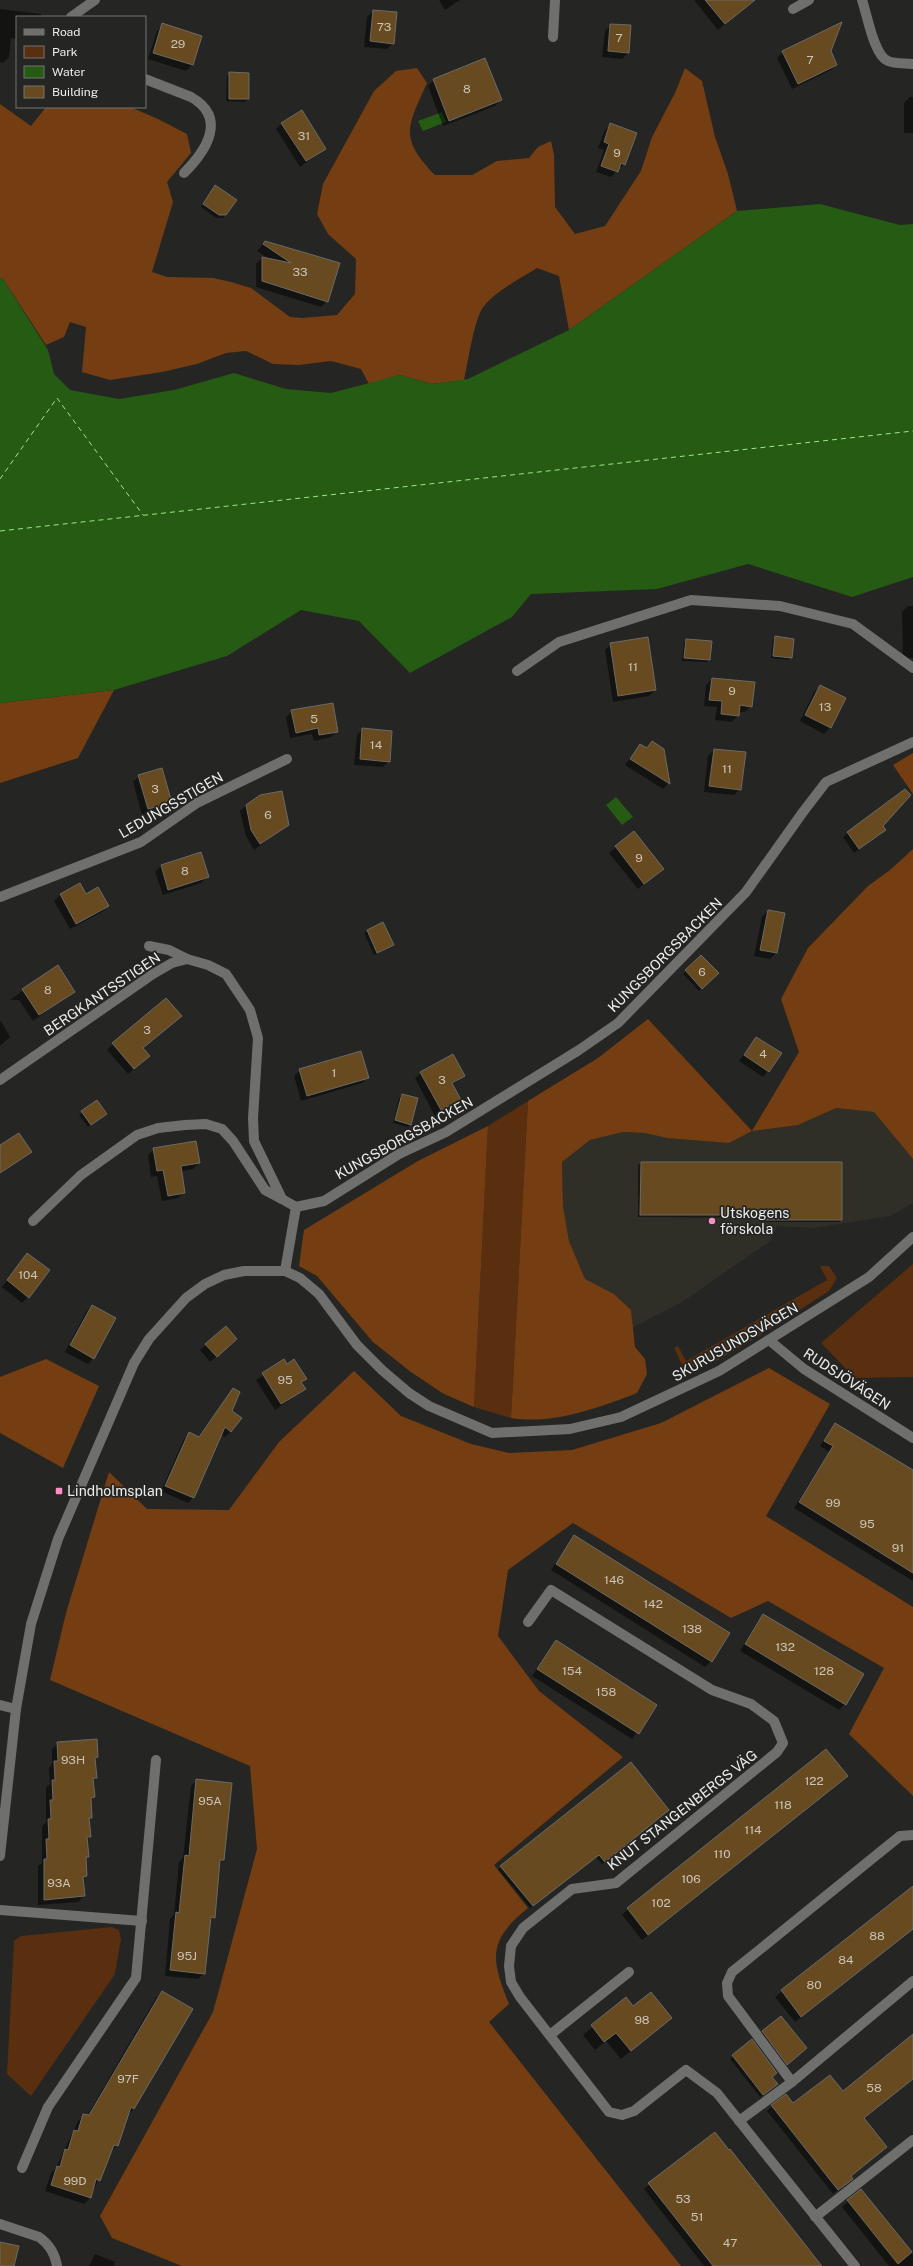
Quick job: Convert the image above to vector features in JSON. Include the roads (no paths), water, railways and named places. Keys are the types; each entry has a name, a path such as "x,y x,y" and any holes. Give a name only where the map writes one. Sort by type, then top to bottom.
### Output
{"street":[{"path":"72,16 95,0"},
{"path":"553,38 555,0"},
{"path":"793,9 809,0"},
{"path":"862,0 876,46 883,58 890,62 913,64"},
{"path":"146,79 191,97 208,112 211,128 208,142 197,160 184,173"},
{"path":"517,671 558,642 691,600 780,606 853,624 913,668"},
{"name":"KUNGSBORGSBACKEN","path":"296,1207 324,1201 399,1154 466,1121 618,1023 746,892 826,782 913,742"},
{"name":"LEDUNGSSTIGEN","path":"0,897 141,842 197,803 287,758"},
{"path":"149,946 169,950 187,959 208,965 226,974 250,1010 258,1038 253,1118 254,1141 282,1199"},
{"name":"BERGKANTSSTIGEN","path":"0,1080 153,974 172,963 187,959"},
{"path":"33,1221 81,1175 137,1135 158,1128 206,1124 222,1129 233,1141 265,1190 296,1207 285,1272"},
{"name":"SKURUSUNDSVÄGEN","path":"0,1856 16,1709 31,1624 58,1539 134,1363 149,1339 186,1298 205,1284 224,1275 244,1271 285,1272 300,1278 319,1294 357,1345 382,1370 409,1393 429,1406 492,1433 570,1429 621,1417 719,1371 869,1277 913,1236"},
{"name":"RUDSJÖVÄGEN","path":"769,1340 804,1369 913,1438"},
{"name":"KNUT STANGENBERGS VÄG","path":"528,1622 550,1590 712,1690 751,1704 774,1721 783,1743 777,1752 616,1883 572,1889 523,1928 512,1946 509,1966 511,1982 520,1997 609,2112 622,2116 634,2112 686,2070 717,2093 855,2266"},
{"path":"0,1705 16,1709"},
{"path":"22,2168 48,2107 136,1978 156,1760"},
{"path":"792,2082 728,1996 727,1983 732,1972 900,1836 913,1835"},
{"path":"0,1910 142,1921"},
{"path":"550,2035 628,1972"},
{"path":"739,2121 792,2082 913,1981"},
{"path":"815,2216 913,2140"},
{"path":"0,2224 44,2240 56,2257 57,2266"}],"water":[{"path":"442,112 446,122 423,131 418,121"},
{"path":"820,204 900,225 913,224 913,577 852,597 748,564 657,589 531,594 512,617 410,673 359,621 301,610 227,656 114,690 0,703 0,278 3,279 48,350 54,374 70,390 119,399 174,390 234,373 286,389 331,393 400,375 432,384 468,379 569,330 737,211"},
{"path":"616,797 633,817 622,825 606,805"}],"place":[{"name":"Utskogens förskola","path":"712,1221"},
{"name":"Lindholmsplan","path":"59,1491"}]}
